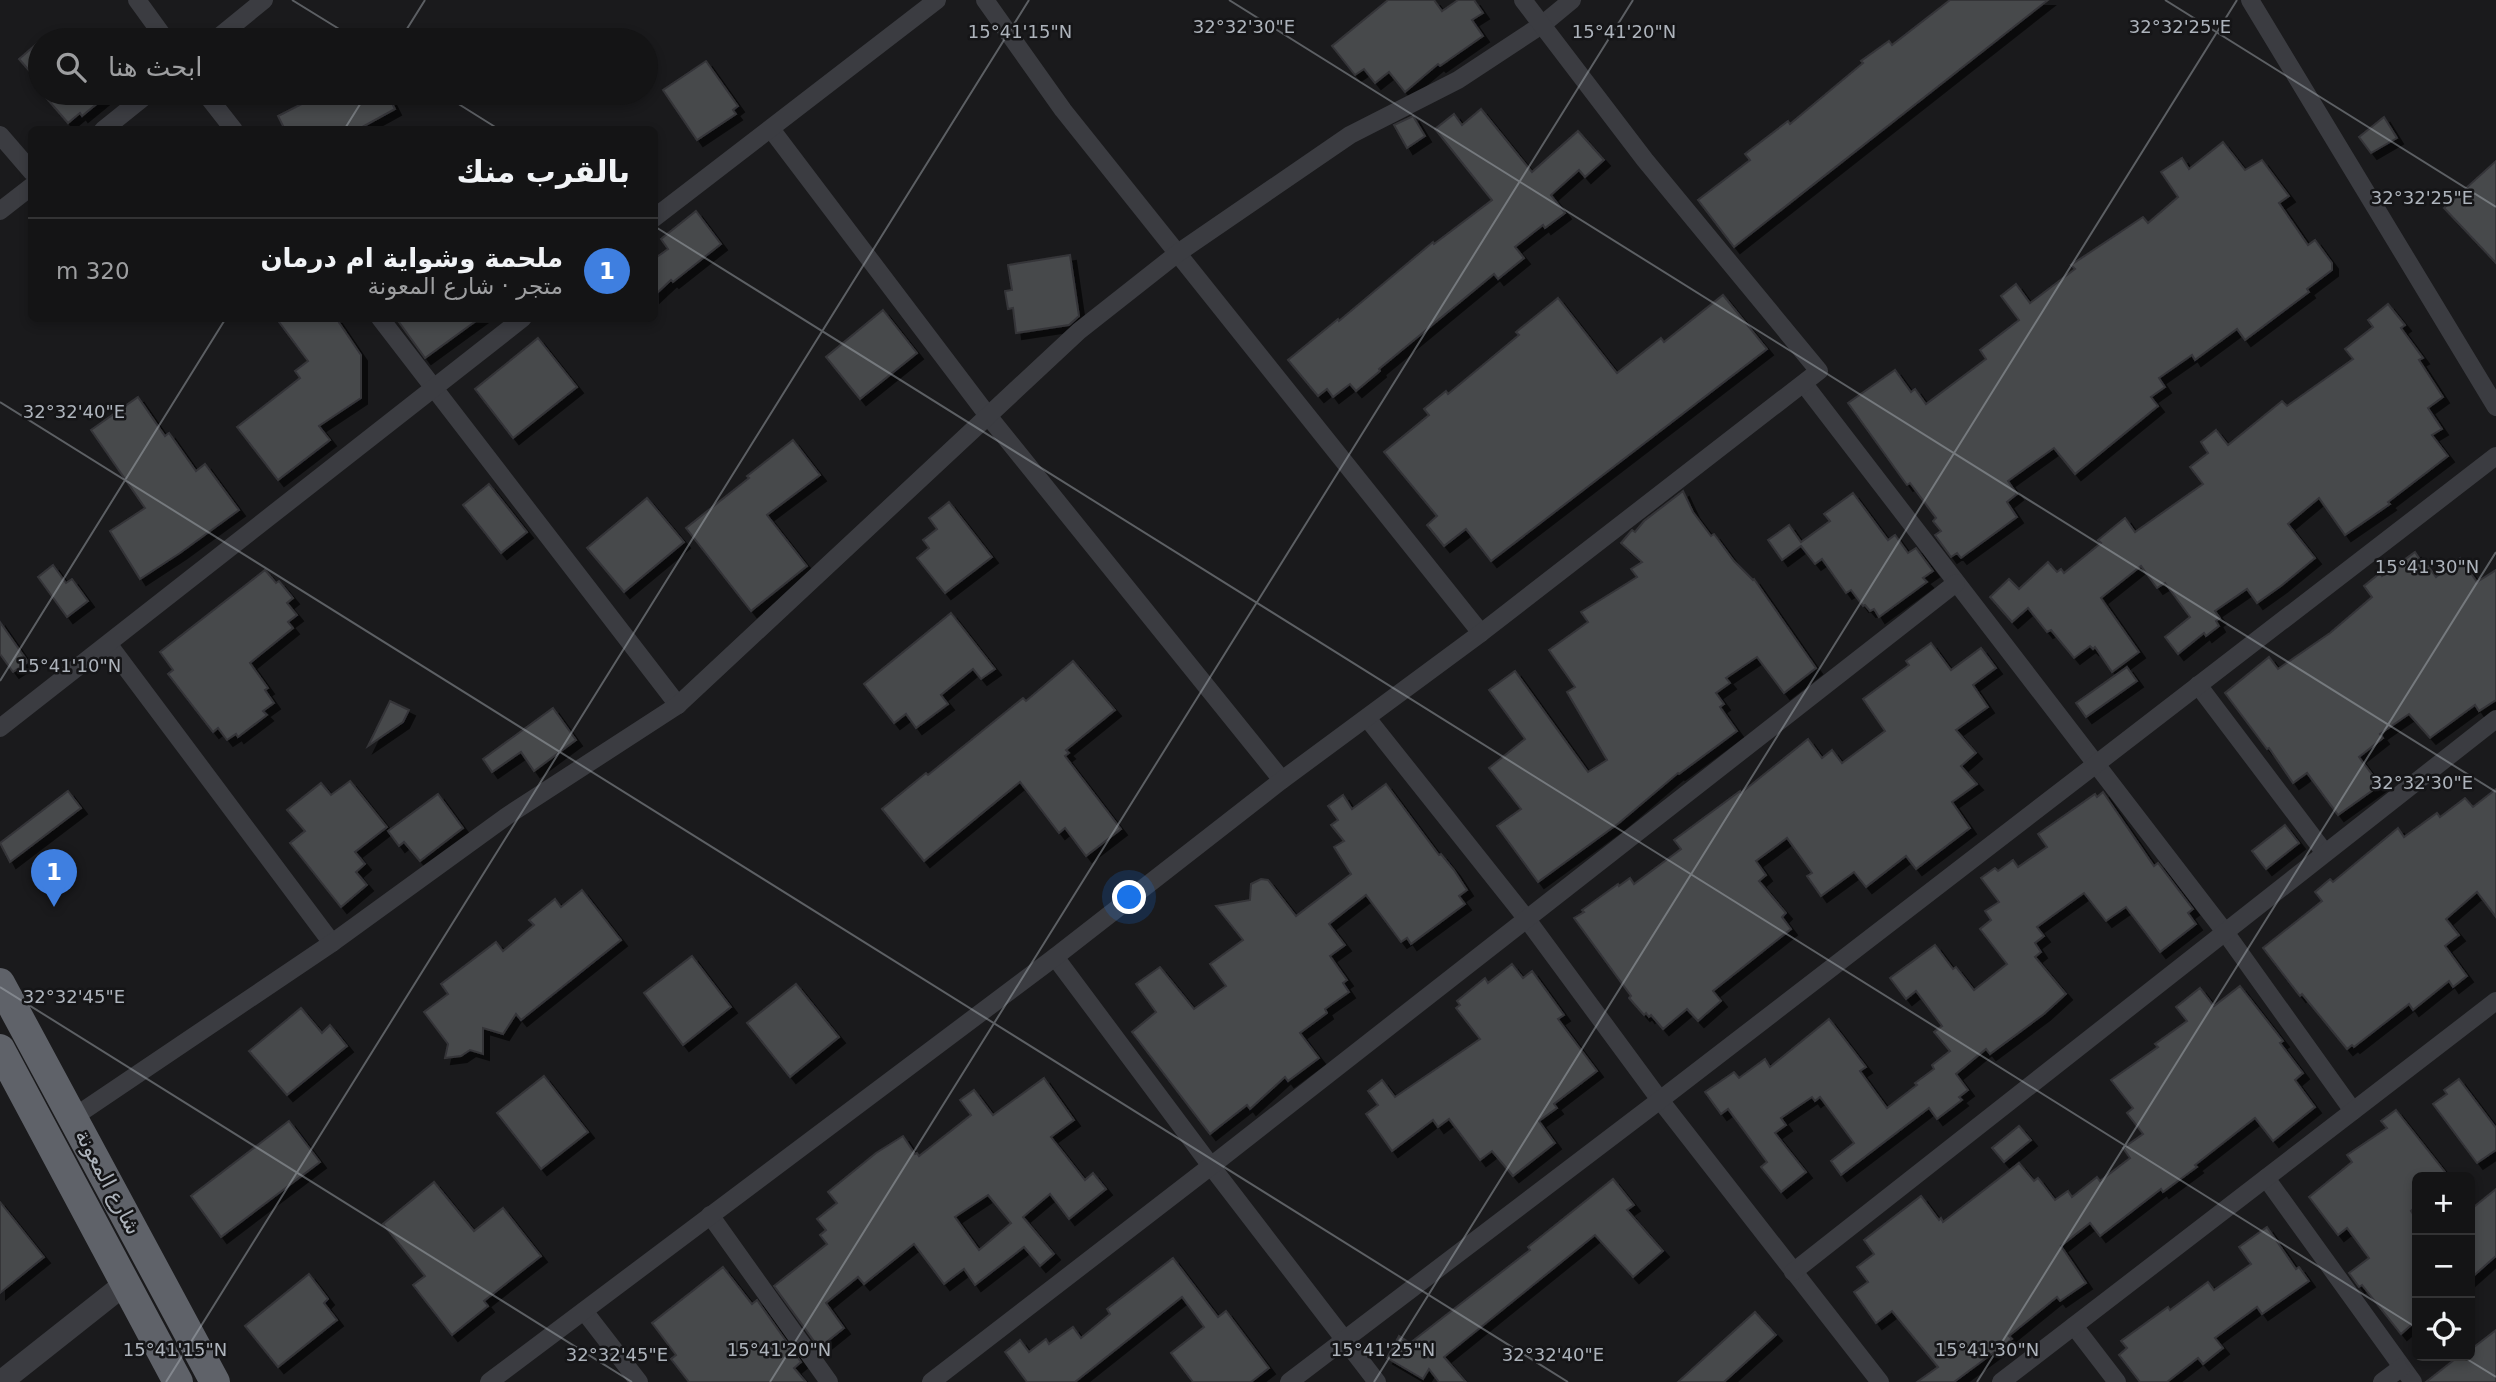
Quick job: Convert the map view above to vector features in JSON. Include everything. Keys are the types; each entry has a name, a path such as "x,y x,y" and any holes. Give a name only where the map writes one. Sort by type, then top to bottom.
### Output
{"highway":[{"name":"شارع المعونة","path":"0,983 215,1382"},
{"name":"شارع المعونة","path":"0,1049 177,1382"}],"street":[{"path":"137,0 157,28"},
{"path":"230,28 264,0"},
{"path":"658,215 937,0"},
{"path":"985,0 1063,110 1481,633"},
{"path":"489,1382 1055,957 1282,780 1481,633 1819,371 1645,160 1523,0"},
{"path":"74,1117 332,943 507,816 678,705 1079,331 1178,253 1350,135 1458,80 1543,24 1572,0"},
{"path":"2250,0 2496,407"},
{"path":"108,126 134,105"},
{"path":"214,105 231,126"},
{"path":"771,129 989,417 1282,780"},
{"path":"0,135 28,167"},
{"path":"0,211 28,189"},
{"path":"383,322 678,705"},
{"path":"0,728 518,322"},
{"path":"1804,384 2225,932 2353,1111"},
{"path":"1289,1382 2496,456"},
{"path":"931,1382 1212,1166 1956,583"},
{"path":"109,645 332,943"},
{"path":"2198,685 2325,853"},
{"path":"1367,718 1526,918 1660,1100 1880,1382"},
{"path":"1793,1272 2496,719"},
{"path":"1055,957 1377,1382"},
{"path":"2001,1382 2496,1001"},
{"path":"2266,1178 2413,1382"},
{"path":"710,1215 830,1382"},
{"path":"1,1382 126,1283"},
{"path":"584,1311 639,1382"},
{"path":"2074,1326 2117,1382"},
{"path":"2382,1382 2402,1367"}],"building":[{"path":"1388,0 1434,0 1442,11 1458,0 1474,0 1483,13 1472,20 1483,36 1440,66 1438,64 1405,92 1389,72 1375,83 1364,69 1355,75 1332,46"},
{"path":"1950,0 2048,0 1734,247 1698,200 1750,160 1745,154 1788,121 1790,124 1863,63 1861,61 1889,41 1892,45"},
{"path":"28,51 28,69 19,59"},
{"path":"706,61 738,106 733,110 736,114 697,140 663,90"},
{"path":"52,105 95,105 82,116 80,113 68,123"},
{"path":"300,105 393,105 395,109 364,126 283,126 278,116"},
{"path":"1481,109 1532,172 1578,131 1604,160 1585,177 1579,170 1551,195 1565,213 1545,228 1543,225 1515,247 1524,258 1498,279 1494,274 1356,391 1350,384 1333,397 1327,389 1318,396 1288,360 1433,242 1434,244 1492,200 1435,129 1454,114 1462,125"},
{"path":"1413,116 1425,136 1407,148 1394,125"},
{"path":"2384,117 2397,138 2371,153 2359,137"},
{"path":"2223,142 2245,170 2262,160 2289,196 2279,203 2308,245 2315,240 2332,263 2332,270 2307,289 2309,292 2245,340 2237,329 2195,360 2192,355 2159,378 2165,387 2151,397 2158,406 2075,474 2054,448 2008,481 2017,494 2007,502 2017,517 1961,558 1957,553 1951,557 1935,535 1941,531 1933,521 1936,518 1910,483 1907,485 1848,403 1895,370 1911,392 1915,389 1926,404 1986,359 1980,350 2019,320 2001,296 2016,284 2030,303 2075,269 2071,265 2143,217 2148,223 2178,197 2161,172 2182,158 2189,169"},
{"path":"2496,161 2496,263 2444,208"},
{"path":"696,211 721,244 658,292 658,256 668,249 661,239"},
{"path":"1070,255 1079,316 1069,325 1016,333 1013,308 1008,309 1005,291 1012,290 1008,265"},
{"path":"1723,295 1767,349 1491,561 1466,529 1444,546 1427,525 1437,516 1384,452 1429,415 1424,409 1446,391 1448,394 1519,335 1516,332 1558,298 1617,373 1661,338 1664,342"},
{"path":"2388,304 2405,325 2401,328 2423,358 2419,360 2443,397 2428,408 2442,429 2432,435 2448,456 2388,502 2390,504 2345,535 2319,498 2288,524 2315,558 2281,586 2257,603 2247,589 2215,611 2220,618 2216,621 2219,626 2206,636 2204,633 2178,654 2165,637 2190,617 2165,583 2157,588 2141,566 2101,598 2139,652 2112,672 2095,647 2093,649 2090,646 2074,658 2051,630 2047,632 2028,608 2012,622 1990,597 2009,579 2019,589 2048,562 2057,572 2061,569 2064,573 2101,543 2098,540 2125,518 2135,532 2203,484 2190,467 2208,453 2201,442 2216,430 2228,445 2282,401 2287,406 2353,359 2345,349 2373,327 2368,320"},
{"path":"883,310 917,353 860,399 826,357"},
{"path":"279,322 339,322 361,355 361,398 319,426 330,440 278,480 237,427 300,378 295,371 308,361"},
{"path":"399,322 474,322 425,358"},
{"path":"538,338 577,387 513,438 475,389"},
{"path":"138,397 165,436 169,433 196,471 205,464 239,510 140,579 110,531 145,508 91,430"},
{"path":"793,440 820,475 767,515 807,566 751,611 686,528"},
{"path":"489,484 527,532 501,553 463,505"},
{"path":"1683,491 1693,512 1711,536 1714,534 1734,561 1754,579 1816,668 1784,693 1757,657 1726,678 1730,683 1716,693 1724,704 1720,707 1737,731 1678,773 1619,823 1538,882 1497,826 1521,809 1489,768 1525,739 1489,690 1515,671 1588,772 1607,760 1567,692 1575,687 1549,650 1588,622 1581,612 1637,577 1631,569 1642,562 1621,543 1632,530 1635,532 1644,521"},
{"path":"1853,493 1888,540 1895,535 1908,553 1916,548 1933,571 1923,578 1927,582 1879,617 1874,609 1870,611 1863,606 1851,590 1846,593 1822,559 1815,564 1801,546 1782,560 1768,540 1789,525 1801,542 1830,521 1824,514"},
{"path":"647,498 684,542 624,592 587,548"},
{"path":"949,502 992,557 945,593 917,558 929,548 923,540 937,529 929,518"},
{"path":"2415,552 2436,577 2460,558 2477,582 2496,570 2496,700 2479,711 2475,705 2430,738 2409,714 2380,734 2383,738 2359,757 2380,785 2338,815 2307,773 2293,783 2225,693 2269,657 2278,669 2330,633 2372,597 2364,586"},
{"path":"53,565 66,583 72,579 88,601 67,617 38,577"},
{"path":"265,570 276,583 279,581 293,598 287,603 297,615 288,622 293,628 250,663 268,688 265,690 274,703 263,711 267,715 238,737 236,734 227,740 218,728 213,732 168,674 173,670 160,652"},
{"path":"951,613 995,669 981,679 973,669 941,695 948,704 916,728 906,714 894,723 864,684"},
{"path":"0,622 28,662 13,672 0,654"},
{"path":"1931,643 1951,670 1981,648 1996,668 1973,685 1988,707 1956,730 1976,753 1961,766 1977,784 1952,802 1970,828 1916,869 1906,856 1866,887 1854,872 1821,896 1807,876 1812,873 1787,838 1756,861 1766,875 1759,881 1786,913 1782,917 1791,929 1713,991 1721,1001 1698,1021 1687,1009 1663,1029 1651,1015 1644,1015 1629,998 1631,996 1574,918 1618,884 1619,886 1630,878 1634,884 1681,849 1674,840 1740,791 1741,793 1808,739 1822,758 1832,750 1842,763 1885,731 1863,699 1909,665 1906,661"},
{"path":"1073,661 1115,710 1066,750 1069,753 1065,756 1121,829 1086,856 1065,828 1059,833 1020,782 924,861 882,809 1023,698 1026,701"},
{"path":"2127,667 2137,681 2086,717 2076,703"},
{"path":"390,701 409,710 403,722 368,746"},
{"path":"553,708 576,740 534,771 521,752 492,772 483,759"},
{"path":"350,781 387,827 355,852 365,864 356,872 367,885 341,907 290,843 305,831 287,810 321,783 331,795"},
{"path":"1386,784 1439,855 1441,854 1454,870 1467,890 1459,896 1465,904 1411,944 1407,938 1401,942 1366,895 1329,924 1345,945 1330,956 1347,980 1343,983 1349,992 1325,1009 1327,1013 1300,1033 1319,1058 1288,1081 1285,1077 1250,1109 1247,1105 1210,1134 1132,1032 1156,1012 1136,984 1160,967 1194,1009 1226,986 1210,964 1243,940 1216,906 1250,900 1251,884 1261,879 1268,880 1296,916 1351,874 1334,847 1344,841 1331,825 1338,820 1328,806 1343,795 1352,809"},
{"path":"2496,789 2496,917 2477,892 2446,919 2459,935 2445,946 2467,976 2453,987 2449,981 2413,1010 2409,1004 2354,1047 2352,1045 2347,1049 2302,994 2300,996 2263,948 2322,901 2315,892 2330,879 2333,882 2398,828 2404,837 2437,813 2440,817 2465,798 2473,807"},
{"path":"68,791 81,808 10,862 0,843"},
{"path":"2103,792 2154,866 2158,863 2193,909 2188,913 2196,924 2160,952 2126,907 2106,921 2084,893 2037,927 2044,936 2035,943 2041,952 2035,957 2066,994 1990,1054 1986,1049 1956,1074 1968,1090 1959,1097 1962,1100 1937,1119 1929,1108 1841,1175 1831,1161 1854,1143 1820,1097 1815,1101 1812,1097 1781,1118 1786,1125 1775,1133 1806,1172 1781,1192 1761,1167 1767,1162 1728,1109 1721,1114 1705,1092 1734,1072 1739,1078 1765,1059 1770,1067 1829,1019 1866,1067 1860,1071 1887,1108 1917,1085 1915,1083 1934,1069 1932,1065 1950,1051 1934,1032 1942,1026 1916,991 1906,999 1890,978 1935,945 1953,969 1956,967 1974,990 2007,964 1980,929 1991,920 1985,911 1999,902 1981,878 1995,868 1998,871 2013,860 2018,867 2047,847 2038,834 2095,794 2097,797"},
{"path":"438,794 463,828 420,861 404,842 399,846 388,831"},
{"path":"2285,825 2299,843 2266,869 2252,851"},
{"path":"582,890 621,940 521,1020 516,1014 503,1034 483,1028 483,1054 470,1050 461,1056 445,1058 448,1044 424,1012 448,994 441,984 496,942 503,951 534,925 529,920 555,899 561,907"},
{"path":"692,956 731,1007 683,1045 644,993"},
{"path":"1512,964 1523,978 1532,971 1564,1015 1558,1019 1597,1071 1554,1104 1557,1108 1539,1121 1555,1143 1513,1176 1492,1151 1480,1160 1449,1119 1438,1127 1433,1120 1392,1151 1366,1114 1378,1105 1368,1091 1382,1080 1395,1097 1480,1039 1456,1008 1460,1005 1457,1001 1485,978 1488,983"},
{"path":"796,984 839,1037 790,1077 747,1023"},
{"path":"2240,986 2283,1041 2280,1043 2303,1073 2295,1080 2315,1107 2273,1141 2255,1118 2195,1165 2197,1167 2163,1192 2161,1189 2100,1236 2090,1223 2061,1246 2086,1283 2060,1301 2057,1297 2009,1336 2012,1339 1954,1382 1917,1382 1938,1367 1892,1311 1876,1323 1854,1292 1868,1282 1857,1267 1874,1254 1864,1240 1921,1196 1943,1222 2019,1163 2034,1181 2038,1178 2055,1200 2068,1191 2072,1197 2097,1177 2100,1181 2130,1158 2123,1148 2143,1134 2127,1113 2133,1108 2111,1080 2158,1047 2155,1044 2187,1021 2176,1007 2200,988 2214,1006"},
{"path":"301,1008 322,1033 330,1025 347,1046 287,1095 249,1051"},
{"path":"544,1076 588,1132 541,1169 497,1113"},
{"path":"1044,1078 1074,1120 1051,1137 1085,1180 1093,1173 1106,1189 1069,1219 1050,1194 1023,1217 1054,1254 1040,1266 1024,1247 975,1285 964,1269 944,1284 914,1244 864,1284 858,1277 826,1303 844,1328 819,1348 774,1286 827,1244 820,1235 826,1230 817,1219 837,1203 828,1192 876,1153 903,1136 919,1156 971,1115 960,1100 974,1090 993,1115","holes":["988,1195 1011,1223 979,1250 955,1217"]},
{"path":"2459,1079 2496,1128 2496,1150 2477,1163 2433,1104 2447,1094 2444,1090"},
{"path":"2396,1110 2445,1172 2412,1172 2412,1324 2401,1334 2362,1285 2359,1287 2349,1273 2369,1258 2347,1228 2338,1235 2309,1197 2352,1162 2347,1155 2387,1128 2381,1121"},
{"path":"289,1121 320,1162 221,1237 191,1196"},
{"path":"2019,1126 2031,1140 2004,1162 1992,1148"},
{"path":"1613,1179 1634,1205 1627,1210 1663,1251 1633,1277 1595,1235 1444,1357 1466,1382 1439,1382 1429,1369 1423,1379 1387,1358 1399,1336 1410,1343 1530,1250 1528,1247"},
{"path":"434,1182 474,1231 503,1208 541,1256 484,1301 488,1306 452,1335 413,1285 425,1276 383,1224"},
{"path":"2496,1189 2496,1256 2475,1275 2475,1235 2475,1206"},
{"path":"0,1202 44,1257 0,1293"},
{"path":"2267,1227 2296,1269 2299,1267 2309,1281 2262,1314 2257,1307 2215,1338 2223,1348 2203,1364 2198,1358 2167,1382 2140,1382 2119,1355 2127,1348 2121,1341 2208,1282 2214,1290 2251,1264 2239,1247"},
{"path":"1173,1258 1218,1317 1226,1311 1269,1368 1251,1382 1193,1382 1171,1353 1204,1327 1182,1297 1075,1382 1027,1382 1005,1352 1020,1340 1029,1352 1046,1339 1049,1344 1073,1327 1081,1338 1110,1314 1107,1309"},
{"path":"723,1267 752,1304 757,1300 801,1362 794,1368 806,1382 689,1382 671,1359 676,1355 652,1323"},
{"path":"309,1274 328,1299 324,1303 337,1320 278,1367 245,1326"},
{"path":"1755,1312 1776,1335 1724,1382 1678,1382"},
{"path":"2496,1330 2496,1382 2426,1382 2453,1361 2475,1361 2475,1346"}],"place":[{"name":"ملحمة وشواية ام درمان","path":"54,907"}]}
